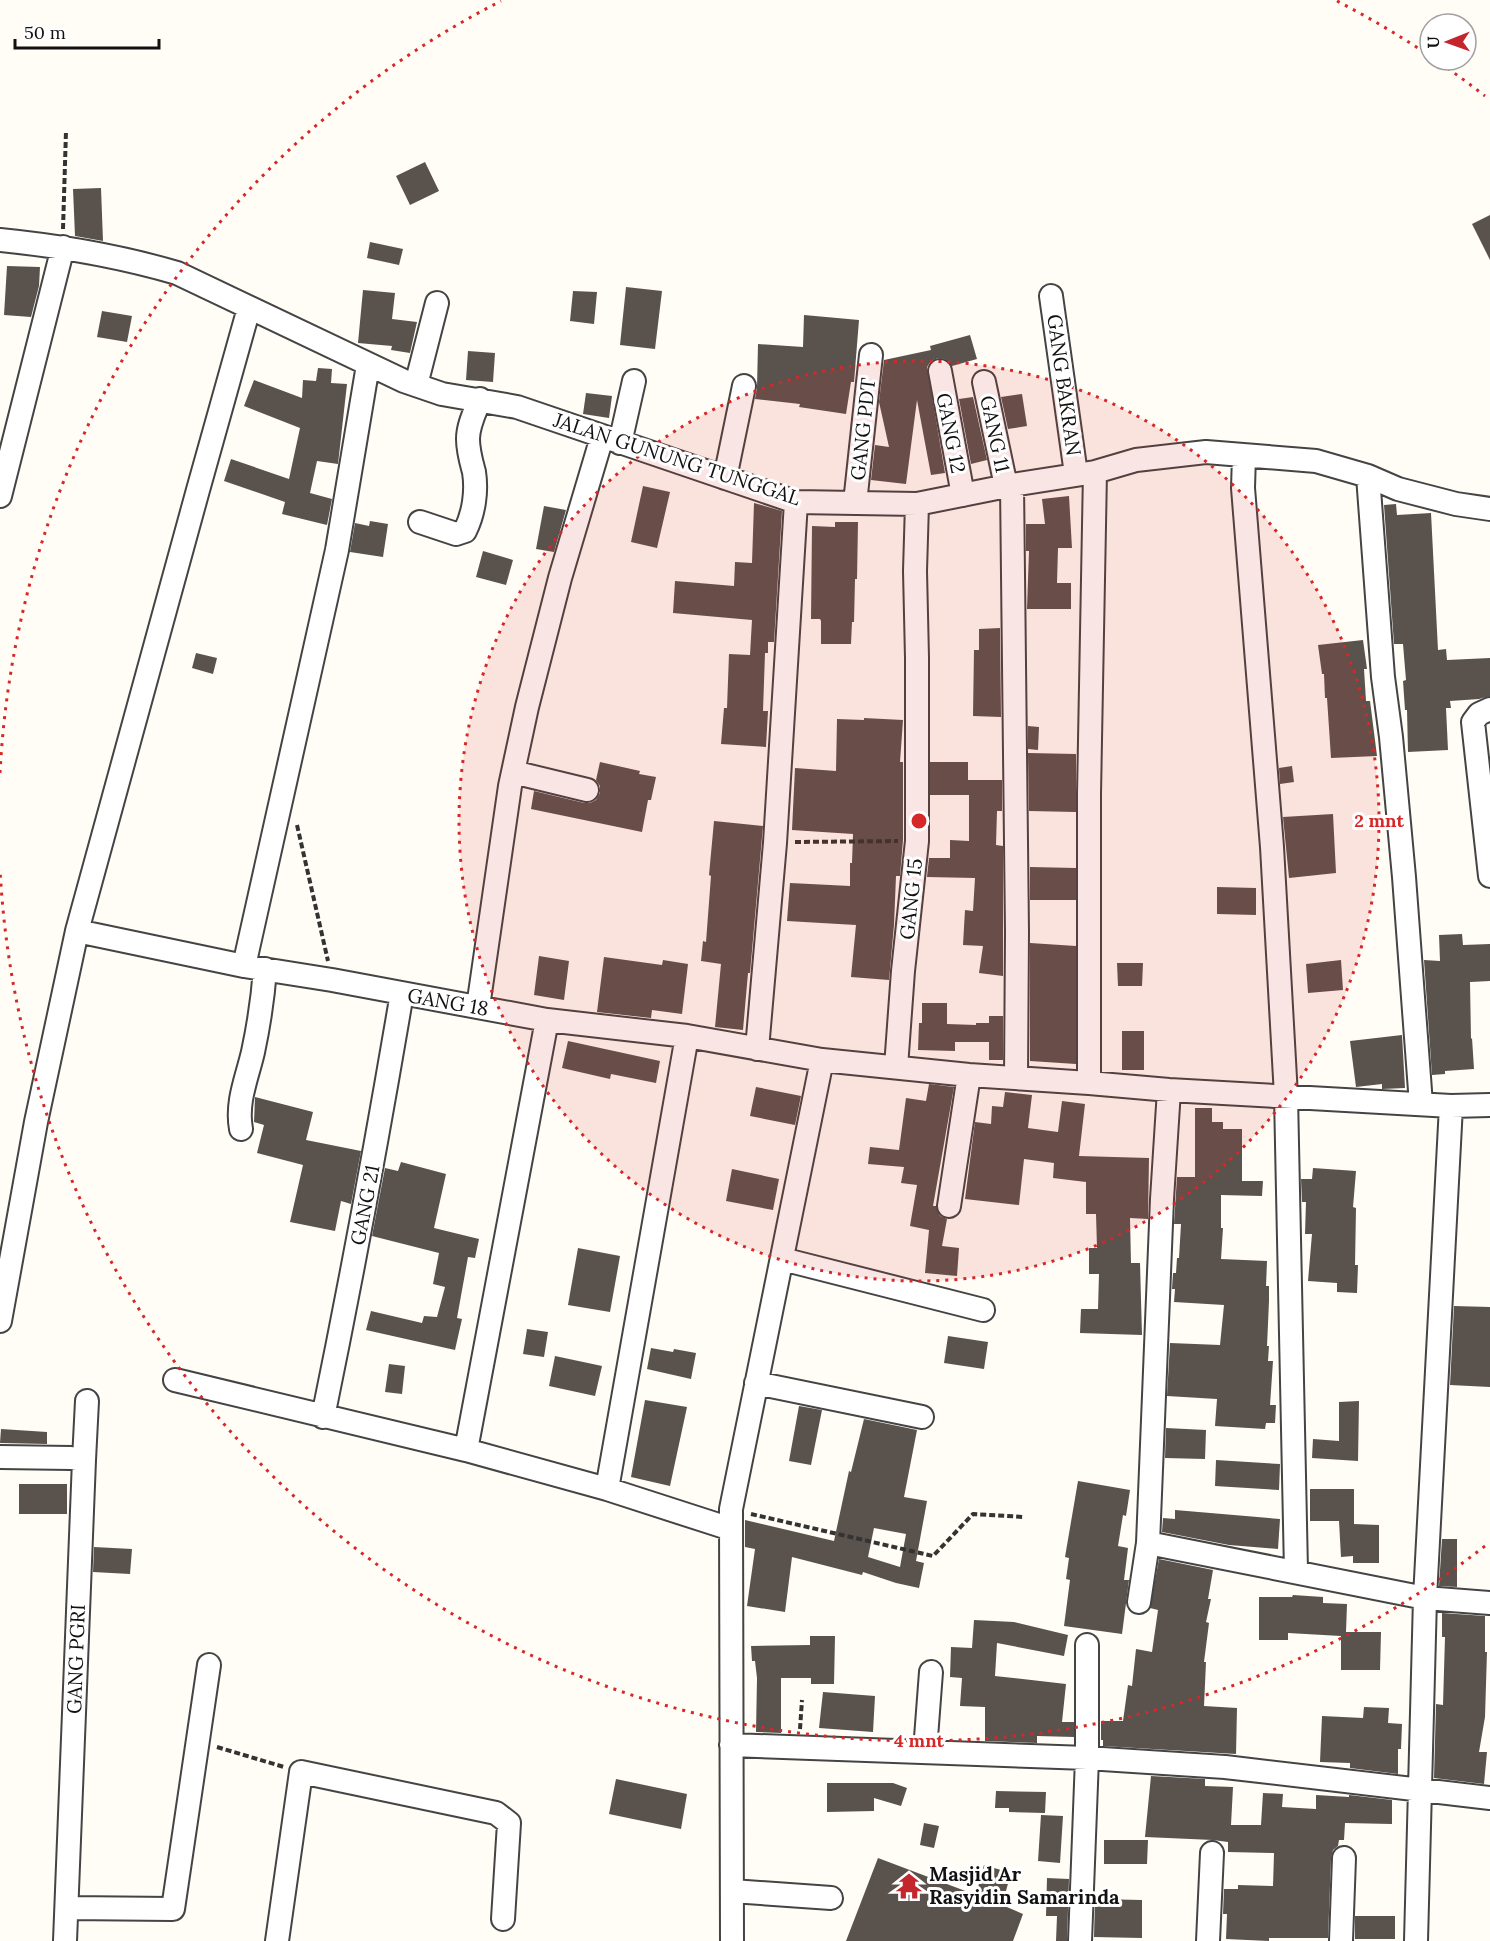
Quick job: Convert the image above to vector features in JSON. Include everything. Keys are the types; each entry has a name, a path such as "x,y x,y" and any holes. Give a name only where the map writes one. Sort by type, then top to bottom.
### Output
{"street":[{"name":"JALAN GUNUNG TUNGGAL","path":"0,240 63,247 139,262 177,273 368,365 416,385 442,394 517,407 796,502 918,504 1009,485 1085,473 1136,460 1206,452 1316,461 1368,476 1398,489 1456,504 1490,509"},
{"path":"0,496 63,247"},
{"name":"GANG BAKRAN","path":"1051,296 1085,473 1089,794 1089,1083"},
{"path":"416,385 437,303"},
{"path":"0,1321 36,1122 77,931 249,308"},
{"name":"GANG PDT","path":"855,503 871,355"},
{"path":"241,1129 238,1116 240,1098 261,1013 255,968 337,550 368,365"},
{"name":"GANG 12","path":"940,371 963,495"},
{"path":"478,1007 513,772 527,707 557,588 634,381"},
{"name":"GANG 11","path":"984,382 1009,485 1017,932 1016,1078"},
{"path":"725,478 744,386"},
{"path":"420,522 456,534 465,531 470,521 475,484 468,437 480,399"},
{"path":"1244,455 1243,488 1272,847 1286,1096 1296,1571"},
{"path":"1368,476 1383,677 1404,877 1421,1104"},
{"path":"757,1049 775,843 796,502"},
{"name":"GANG 15","path":"897,1067 903,971 917,841 915,571 918,504"},
{"path":"1490,708 1479,714 1473,722 1490,876"},
{"path":"513,772 587,790"},
{"name":"GANG 18","path":"77,931 255,968 547,1020 687,1036 822,1060 969,1075 1169,1090 1451,1106 1490,1105"},
{"name":"GANG 21","path":"323,1417 379,1133 402,993"},
{"path":"466,1450 547,1020"},
{"path":"607,1489 687,1036"},
{"path":"732,1941 731,1519 756,1383 822,1060"},
{"path":"949,1206 969,1075"},
{"path":"1139,1602 1148,1543 1162,1199 1169,1090"},
{"path":"1416,1941 1425,1598 1451,1106"},
{"path":"782,1259 983,1310"},
{"path":"175,1380 466,1450 607,1489 731,1519"},
{"path":"756,1383 922,1417"},
{"name":"GANG PGRI","path":"65,1941 87,1401"},
{"path":"0,1457 84,1460"},
{"path":"1148,1543 1425,1598 1490,1603"},
{"path":"1080,1941 1087,1758 1087,1645"},
{"path":"68,1908 173,1910 209,1665"},
{"path":"925,1751 931,1672"},
{"path":"731,1746 925,1751 1225,1767 1490,1798"},
{"path":"277,1941 301,1772 496,1813 505,1818 509,1823 502,1919"},
{"path":"1208,1941 1212,1853"},
{"path":"1341,1941 1344,1858"},
{"path":"732,1891 831,1898"}],"path":[{"path":"63,247 66,131"},
{"path":"297,824 332,980"},
{"path":"775,843 917,841"},
{"path":"731,1519 933,1556 973,1514 1024,1517"},
{"path":"799,1748 802,1700"},
{"path":"199,1741 301,1772"}],"building":[{"path":"425,162 439,191 410,205 396,176"},
{"path":"101,188 103,241 75,236 73,189"},
{"path":"1490,215 1490,260 1472,224"},
{"path":"370,242 403,249 399,265 367,258"},
{"path":"7,266 40,267 39,286 31,317 4,315"},
{"path":"626,287 662,291 655,349 620,345"},
{"path":"363,290 395,293 392,319 417,322 410,353 391,350 392,346 358,343"},
{"path":"573,291 597,292 594,324 570,321"},
{"path":"102,311 132,316 127,342 97,337"},
{"path":"804,315 859,320 854,382 851,382 846,414 799,407 800,404 755,399 758,344 803,347"},
{"path":"970,335 977,359 952,366 945,359 938,358 931,361 927,367 945,473 931,475 917,400 906,484 871,480 875,445 889,447 879,402 884,360 931,350 930,346"},
{"path":"468,351 495,353 493,382 466,380"},
{"path":"318,368 332,369 331,383 347,384 338,464 317,461 310,493 332,499 327,525 282,514 285,502 224,481 231,459 289,479 300,428 244,406 254,380 302,398 303,380 316,381"},
{"path":"586,393 612,396 609,418 583,414"},
{"path":"1022,394 1027,426 1008,429 1001,397"},
{"path":"973,397 987,460 971,464 959,399"},
{"path":"643,486 670,492 657,548 631,542"},
{"path":"1069,496 1072,548 1058,548 1057,583 1071,583 1071,609 1027,609 1029,551 1026,551 1026,524 1045,524 1042,499"},
{"path":"754,503 782,511 774,642 768,642 768,653 765,653 763,711 768,711 766,747 721,744 724,708 727,708 729,654 750,655 752,620 673,613 675,581 734,586 735,562 752,563"},
{"path":"1396,504 1397,515 1431,513 1438,650 1446,649 1447,660 1490,658 1490,696 1450,701 1451,708 1446,708 1448,750 1408,752 1403,644 1394,644 1384,505"},
{"path":"544,506 566,510 554,552 536,549"},
{"path":"370,521 388,524 383,557 350,552 355,523 369,526"},
{"path":"835,522 858,522 857,579 855,579 851,644 821,644 821,621 811,619 812,526 835,527"},
{"path":"483,551 513,560 506,585 476,577"},
{"path":"1000,628 1001,717 973,716 974,650 979,650 979,629"},
{"path":"1363,640 1367,669 1364,669 1366,701 1370,701 1377,756 1331,758 1327,698 1325,698 1324,674 1322,674 1318,645"},
{"path":"196,653 217,658 213,674 192,668"},
{"path":"864,718 903,720 900,762 903,762 903,840 900,876 896,876 889,980 851,977 856,925 787,921 790,883 850,886 850,863 852,863 853,834 792,830 795,768 836,771 837,719 864,720"},
{"path":"1028,726 1039,727 1038,750 1028,749"},
{"path":"1028,753 1076,754 1076,812 1029,811"},
{"path":"600,762 656,777 651,800 648,800 642,832 531,809 534,791 584,803 596,800 600,793 600,786 596,780"},
{"path":"930,762 968,762 968,780 1002,780 1002,811 997,811 996,845 1003,846 1003,976 979,973 983,946 963,945 965,910 973,911 975,878 927,877 929,858 950,858 950,840 969,841 969,795 930,795"},
{"path":"1292,766 1294,782 1280,784 1279,768"},
{"path":"1333,814 1336,873 1289,878 1283,817"},
{"path":"714,821 763,826 743,1030 715,1027 721,964 701,961 703,941 706,942"},
{"path":"1030,867 1076,868 1076,900 1030,900"},
{"path":"1217,887 1256,888 1256,915 1217,914"},
{"path":"1462,934 1463,945 1490,944 1490,981 1470,982 1474,1069 1445,1071 1445,1074 1432,1075 1424,960 1440,961 1439,935"},
{"path":"1030,943 1076,946 1076,1064 1030,1061"},
{"path":"539,956 569,961 564,1000 534,995"},
{"path":"604,957 662,965 663,960 688,964 682,1014 652,1010 651,1018 597,1012"},
{"path":"1341,960 1343,990 1308,993 1306,964"},
{"path":"1117,963 1143,963 1142,986 1118,986"},
{"path":"922,1003 947,1003 947,1024 976,1025 976,1023 989,1023 989,1016 1003,1016 1003,1060 989,1060 989,1042 955,1042 955,1051 918,1050"},
{"path":"1122,1031 1144,1031 1144,1070 1122,1070"},
{"path":"1402,1035 1405,1088 1382,1089 1382,1084 1356,1087 1350,1041"},
{"path":"568,1041 660,1061 656,1083 611,1074 610,1079 562,1068"},
{"path":"929,1084 954,1087 933,1206 936,1206 940,1216 947,1219 942,1246 959,1248 957,1276 925,1273 929,1230 910,1226 917,1185 901,1183 904,1167 868,1164 870,1147 899,1150 906,1098 926,1101"},
{"path":"756,1087 801,1096 795,1125 750,1116"},
{"path":"1005,1092 1032,1095 1028,1128 1058,1132 1062,1101 1085,1104 1079,1156 1149,1158 1148,1219 1130,1218 1131,1263 1140,1263 1142,1335 1080,1333 1081,1309 1098,1309 1099,1274 1089,1274 1089,1248 1097,1248 1096,1214 1086,1214 1086,1182 1053,1178 1054,1163 1024,1159 1019,1205 965,1199 975,1122 991,1124 992,1106 1003,1107"},
{"path":"255,1097 313,1112 306,1140 361,1151 351,1204 341,1201 335,1231 290,1222 303,1165 257,1153 264,1125 254,1122"},
{"path":"1195,1108 1212,1108 1212,1122 1223,1122 1223,1129 1242,1129 1242,1181 1263,1181 1262,1196 1221,1195 1221,1228 1223,1228 1221,1259 1267,1261 1266,1286 1269,1286 1269,1301 1267,1346 1269,1346 1268,1361 1273,1361 1270,1405 1276,1405 1275,1423 1266,1423 1265,1429 1215,1426 1217,1399 1167,1396 1170,1343 1220,1345 1224,1305 1174,1302 1175,1289 1172,1289 1173,1273 1176,1273 1177,1258 1179,1258 1181,1224 1174,1224 1177,1177 1195,1177"},
{"path":"401,1162 446,1174 434,1228 479,1239 475,1258 468,1257 457,1318 462,1319 455,1350 366,1330 371,1311 422,1323 424,1316 437,1317 445,1287 433,1284 439,1253 372,1236 385,1168 398,1171"},
{"path":"1313,1168 1356,1171 1353,1207 1356,1208 1357,1293 1337,1292 1337,1283 1308,1281 1312,1234 1305,1234 1306,1202 1302,1202 1301,1179 1312,1179"},
{"path":"732,1169 779,1179 773,1210 726,1201"},
{"path":"578,1248 620,1256 610,1312 568,1305"},
{"path":"1454,1306 1490,1307 1490,1387 1450,1385"},
{"path":"527,1329 548,1332 544,1357 523,1354"},
{"path":"948,1336 988,1342 984,1369 944,1363"},
{"path":"651,1348 696,1353 691,1379 647,1369"},
{"path":"555,1356 602,1366 595,1396 549,1386"},
{"path":"389,1364 405,1366 402,1394 385,1392"},
{"path":"645,1400 687,1407 670,1486 631,1477"},
{"path":"1359,1401 1358,1461 1312,1458 1313,1439 1339,1441 1339,1402"},
{"path":"799,1406 822,1410 811,1465 789,1461"},
{"path":"864,1419 917,1430 904,1497 927,1501 916,1561 924,1563 919,1588 863,1572 862,1575 792,1557 785,1612 747,1606 755,1549 745,1547 745,1520 834,1541 849,1471 851,1472","holes":["874,1528 906,1534 900,1567 868,1557"]},
{"path":"1166,1428 1206,1430 1205,1459 1165,1458"},
{"path":"1,1429 47,1432 47,1444 0,1443"},
{"path":"1216,1460 1280,1464 1279,1490 1215,1486"},
{"path":"1078,1481 1130,1490 1118,1546 1128,1548 1124,1580 1129,1580 1122,1634 1064,1626 1070,1580 1066,1579 1069,1558 1065,1557"},
{"path":"19,1484 67,1484 67,1514 19,1514"},
{"path":"1310,1489 1354,1489 1354,1524 1379,1525 1379,1563 1353,1563 1353,1556 1341,1557 1339,1521 1310,1521"},
{"path":"1175,1510 1280,1519 1278,1549 1229,1545 1162,1532 1163,1518 1175,1519"},
{"path":"1442,1539 1457,1539 1457,1587 1439,1586"},
{"path":"94,1547 132,1549 130,1574 93,1572"},
{"path":"1159,1559 1213,1570 1208,1599 1211,1599 1206,1622 1209,1623 1204,1662 1206,1662 1204,1706 1237,1708 1236,1754 1103,1746 1101,1721 1123,1721 1128,1685 1132,1686 1136,1649 1152,1652 1158,1610 1150,1608"},
{"path":"1293,1595 1323,1597 1323,1603 1347,1604 1346,1632 1381,1632 1380,1670 1341,1670 1341,1636 1288,1633 1288,1640 1259,1640 1259,1597 1292,1597"},
{"path":"1442,1613 1485,1616 1485,1652 1487,1652 1485,1717 1479,1752 1487,1752 1484,1784 1434,1778 1436,1704 1443,1705 1445,1637 1442,1637"},
{"path":"974,1620 1014,1622 1068,1635 1064,1656 997,1643 995,1676 1066,1684 1062,1722 1074,1722 1074,1737 1037,1736 1037,1743 985,1741 985,1707 960,1706 962,1678 950,1677 951,1647 972,1648"},
{"path":"810,1636 835,1636 834,1684 811,1684 811,1678 781,1678 781,1733 756,1732 757,1678 751,1646 810,1645"},
{"path":"823,1692 875,1696 873,1732 819,1728"},
{"path":"1364,1707 1389,1708 1388,1723 1402,1724 1401,1749 1398,1749 1398,1774 1350,1768 1350,1763 1320,1762 1322,1716 1363,1718"},
{"path":"1151,1776 1205,1779 1205,1786 1233,1787 1231,1825 1261,1825 1263,1793 1283,1794 1282,1807 1316,1809 1316,1795 1349,1797 1349,1795 1392,1800 1392,1824 1345,1823 1344,1840 1339,1840 1331,1858 1328,1938 1269,1938 1269,1941 1226,1939 1227,1914 1223,1914 1224,1889 1238,1889 1238,1885 1273,1886 1274,1853 1228,1852 1228,1842 1213,1840 1145,1837"},
{"path":"616,1779 687,1794 681,1829 609,1814"},
{"path":"827,1783 893,1783 907,1788 901,1806 874,1798 874,1811 827,1812"},
{"path":"996,1791 1046,1792 1045,1813 1009,1812 1009,1808 995,1808"},
{"path":"1041,1815 1063,1816 1060,1863 1038,1861"},
{"path":"924,1823 939,1826 934,1848 920,1845"},
{"path":"1104,1840 1148,1840 1147,1864 1104,1864"},
{"name":"Masjid Ar Rasyidin Samarinda","path":"878,1858 976,1895 984,1865 1011,1873 1002,1905 1023,1914 1013,1941 846,1941"},
{"path":"1047,1878 1069,1879 1067,1941 1056,1941 1057,1916 1046,1916"},
{"path":"1095,1899 1142,1900 1142,1938 1094,1937"},
{"path":"1355,1916 1395,1916 1395,1939 1355,1939"}],"place":[{"name":"Masjid Ar Rasyidin Samarinda","path":"909,1886"}]}
